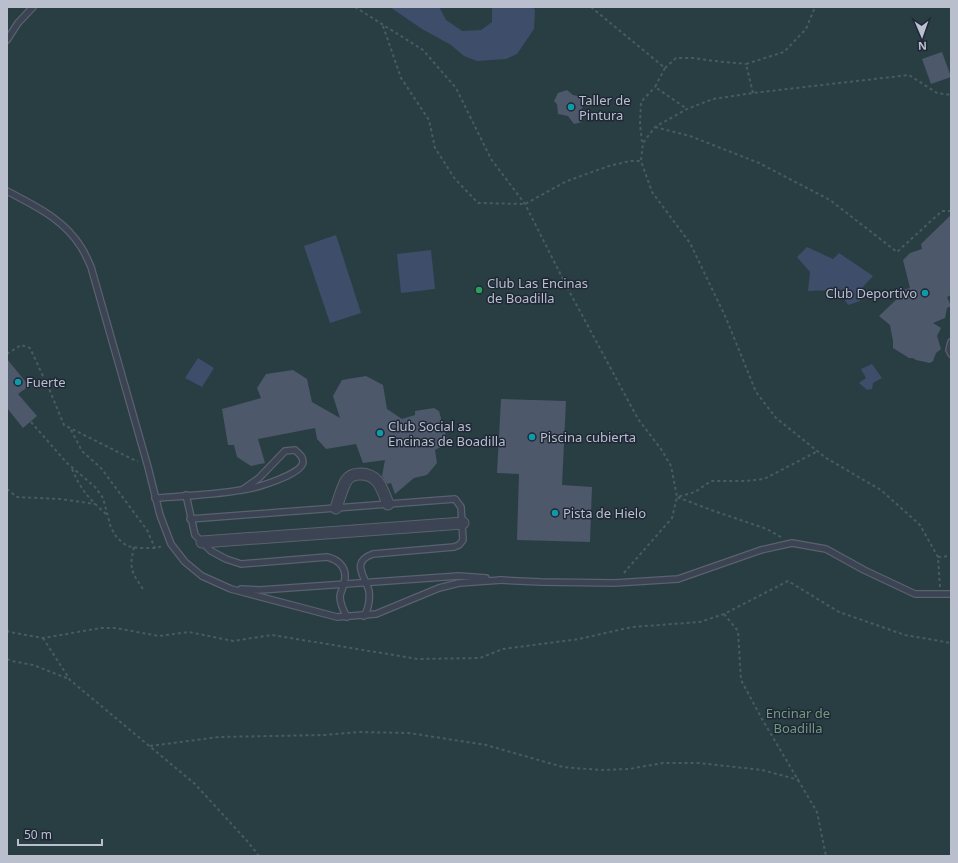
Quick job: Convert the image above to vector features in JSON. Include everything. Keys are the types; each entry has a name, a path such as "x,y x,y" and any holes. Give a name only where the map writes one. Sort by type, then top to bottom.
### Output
{"street":[{"path":"336,508 347,479 356,474 367,474 374,476 381,487 388,504"},
{"path":"202,542 463,523"}],"lane":[{"path":"7,40 18,23 33,7"},
{"path":"7,191 51,215 69,231 82,247 91,267 155,498 171,544 185,562 202,576 231,589 337,617 376,614 439,588 459,583 502,580"},
{"path":"951,342 949,350 951,354"},
{"path":"155,498 242,490 281,479 300,470 303,463 302,456 294,450 284,451 259,478 242,490"},
{"path":"186,495 190,519 195,535 211,551 226,559 241,564 327,557 336,559 344,570 344,584 341,589 340,601 347,617"},
{"path":"190,519 456,499 461,507 463,540 454,547 373,554 366,556 362,561 360,567 368,587 369,598 367,610 364,616"},
{"path":"231,589 260,590 459,576 541,582 615,583 678,579 761,550 792,543 826,549 864,570 915,594 951,594"}],"path":[{"path":"355,7 423,50 456,88 491,159 525,204 568,289 638,419 661,448 670,466 677,497 672,518 615,583"},
{"path":"591,7 665,68"},
{"path":"815,7 806,29 784,52 746,64 693,58 676,58 665,68 655,87 641,102 640,124 643,143 641,161 652,192 690,243 726,318 756,392 776,418 826,458 881,490 920,524 938,556 940,594"},
{"path":"382,25 401,78 429,120 436,148 455,179 478,203 525,204 567,181 609,166 641,161"},
{"path":"746,64 753,93"},
{"path":"643,143 654,127 687,109 713,99 909,75 938,93 951,95"},
{"path":"655,87 687,109"},
{"path":"654,127 690,136 759,163 830,200 897,252 942,211 951,211"},
{"path":"7,354 21,345 30,348 64,425 132,459 146,463"},
{"path":"31,422 72,468 95,487 103,498 106,514 117,538 127,546 134,547 155,548 171,544"},
{"path":"70,429 82,451 101,468 146,530 155,548"},
{"path":"677,497 695,492 711,482 764,480 818,451"},
{"path":"72,468 79,485 91,501 106,514"},
{"path":"7,489 17,496 60,499 95,504"},
{"path":"677,497 767,529 792,543"},
{"path":"134,547 130,562 132,573 143,589"},
{"path":"938,556 951,556"},
{"path":"8,632 43,638 101,628 115,628 159,636 189,632 233,641 272,635 418,659 480,658 503,649 579,639 632,627 700,622 724,614 788,581 839,612 905,635 951,643"},
{"path":"724,614 738,631 741,680 762,719 817,812 826,856"},
{"path":"43,638 70,680"},
{"path":"7,659 34,665 70,680 195,784 259,856"},
{"path":"150,746 219,737 325,735 358,732 409,733 486,745 563,767 600,770 629,769 663,763 699,763 762,770 799,780"}],"green space":[{"name":"Club Las Encinas de Boadilla","path":"7,7 951,7 951,856 7,856"}],"water":[{"path":"390,7 439,7 446,20 462,31 481,30 492,22 492,7 533,7 535,10 534,29 517,54 506,59 477,61 464,56 451,45 422,29"},
{"path":"336,235 361,313 330,323 304,246"},
{"path":"807,247 833,259 839,253 873,276 861,289 860,301 848,305 838,290 808,291 810,272 797,257"},
{"path":"431,250 435,289 401,293 397,254"},
{"path":"198,358 214,368 202,387 185,378"},
{"path":"872,364 882,378 873,383 872,389 867,390 859,383 866,378 861,369"}],"building":[{"path":"942,52 951,77 931,84 922,59"},
{"name":"Taller de Pintura","path":"567,90 573,95 583,97 584,104 579,114 582,122 574,124 568,116 558,114 557,104 554,101 558,93"},
{"name":"Club Deportivo","path":"951,215 951,295 947,297 951,306 947,308 945,318 933,323 941,328 937,336 941,349 936,353 933,361 930,363 909,358 893,348 890,325 879,316 898,298 899,291 910,288 903,260 910,253 922,249 921,244"},
{"path":"7,359 29,386 18,394 37,416 23,428 7,408"},
{"name":"Club Social as Encinas de Boadilla","path":"293,370 307,379 312,402 340,418 333,396 342,380 366,376 383,385 387,409 402,419 415,415 415,411 434,408 439,411 448,443 435,450 437,463 427,475 414,478 395,494 391,483 387,484 382,476 385,460 363,463 356,444 326,449 317,439 315,428 258,439 265,463 251,466 237,457 234,445 228,445 222,409 261,398 257,388 266,374"},
{"path":"501,399 566,401 562,485 592,487 590,542 517,540 519,474 497,473"}],"place":[{"name":"Taller de Pintura","path":"571,107"},
{"name":"Club Las Encinas de Boadilla","path":"479,290"},
{"name":"Club Deportivo","path":"925,293"},
{"name":"Fuerte","path":"18,382"},
{"name":"Club Social as Encinas de Boadilla","path":"380,433"},
{"name":"Piscina cubierta","path":"532,437"},
{"name":"Pista de Hielo","path":"555,513"}],"park label":[{"name":"Encinar de Boadilla","path":"798,720"}]}
